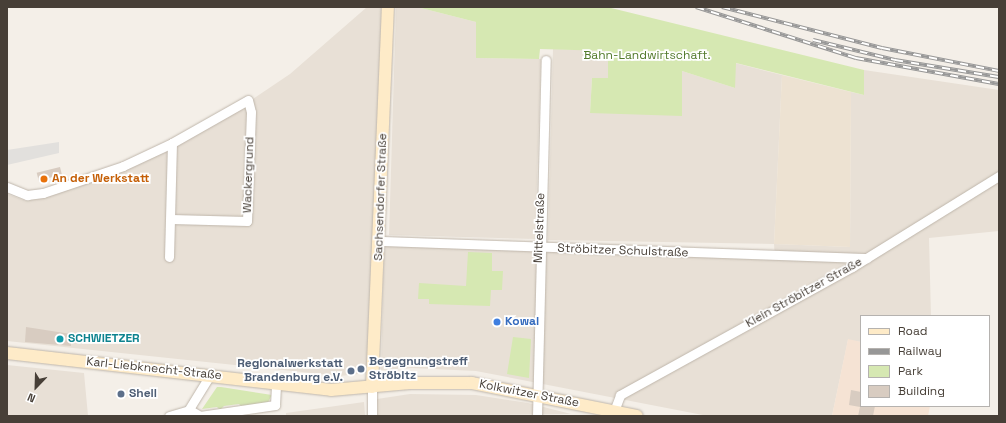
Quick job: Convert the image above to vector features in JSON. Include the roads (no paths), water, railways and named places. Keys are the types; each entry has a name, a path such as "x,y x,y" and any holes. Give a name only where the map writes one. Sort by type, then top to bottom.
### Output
{"main road":[{"name":"Sachsendorfer Straße","path":"372,387 380,241 388,7"},
{"name":"Karl-Liebknecht-Straße","path":"7,353 331,390 372,387"},
{"name":"Kolkwitzer Straße","path":"372,387 430,382 472,383 638,416"}],"street":[{"name":"Mittelstraße","path":"537,416 536,396 546,60"},
{"name":"Wackergrund","path":"170,219 247,221 251,112 248,100 172,143"},
{"path":"7,188 27,195 43,193 123,166 172,143 169,257"},
{"name":"Klein Ströbitzer Straße","path":"614,411 620,394 867,258 999,176"},
{"name":"Ströbitzer Schulstraße","path":"380,241 867,258"},
{"path":"179,414 210,375"},
{"path":"179,414 200,416 275,405 276,384"},
{"path":"372,387 372,416"}],"railway":[{"path":"696,7 856,58 999,84"},
{"path":"722,7 882,48 999,71"},
{"path":"813,40 895,60 999,77"}],"place":[{"name":"An der Werkstatt","path":"44,179"},
{"name":"Kowal","path":"497,322"},
{"name":"SCHWIETZER","path":"60,339"},
{"name":"Begegnungstreff Ströbitz","path":"361,369"},
{"name":"Regionalwerkstatt Brandenburg e.V.","path":"351,371"},
{"name":"Shell","path":"121,394"}],"park label":[{"name":"Bahn-Landwirtschaft.","path":"647,56"}]}
